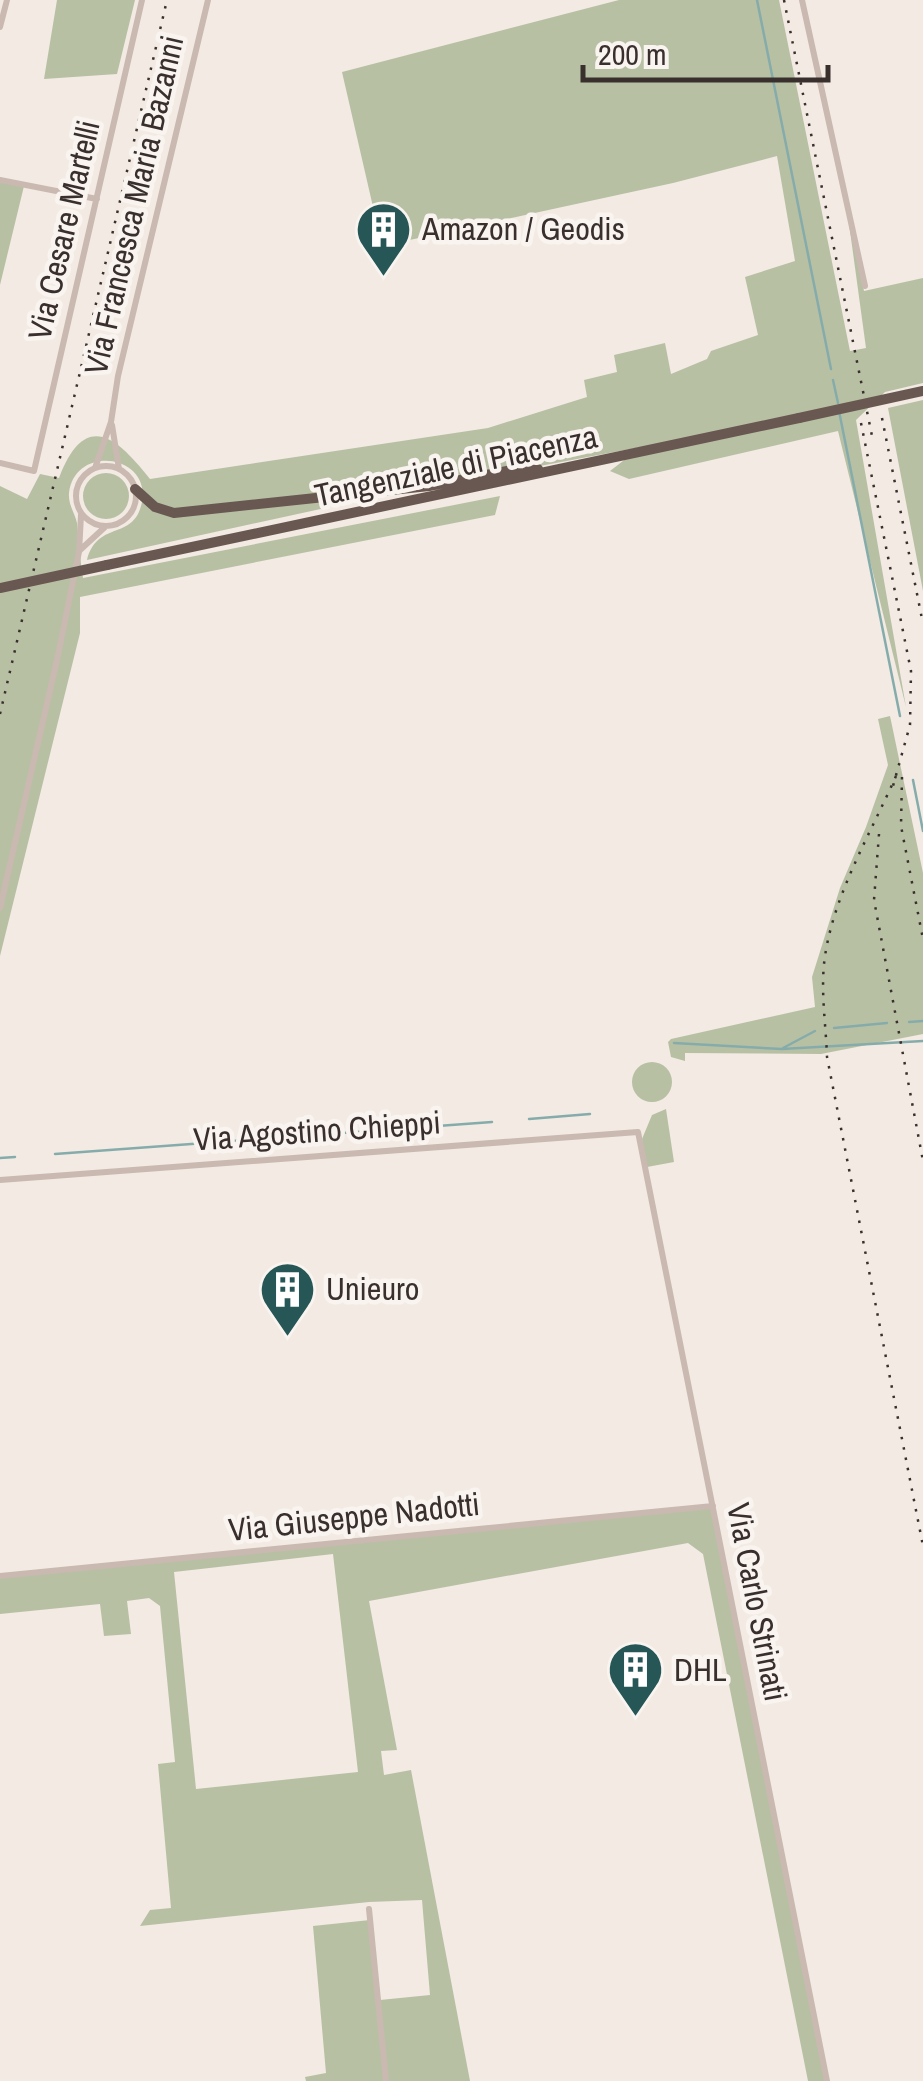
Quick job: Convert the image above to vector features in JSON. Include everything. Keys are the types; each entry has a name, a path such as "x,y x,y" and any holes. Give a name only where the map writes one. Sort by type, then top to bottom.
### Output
{"highway":[{"name":"Tangenziale di Piacenza","path":"0,588 923,391"},
{"path":"136,490 155,508 174,513 429,486 517,469 554,470"}],"street":[{"path":"0,27 7,0"},
{"name":"Via Cesare Martelli","path":"0,463 34,470 142,0"},
{"name":"Via Francesca Maria Bazanni","path":"111,422 118,376 208,0"},
{"path":"802,0 865,286"},
{"path":"0,180 96,199"},
{"path":"95,468 111,422"},
{"path":"111,422 119,468 136,490 134,508 130,516 114,526 88,522 77,507 76,489 85,474 95,468 119,468"},
{"path":"0,908 51,692 78,552 81,515"},
{"path":"78,552 105,527"},
{"name":"Via Agostino Chieppi","path":"0,1180 638,1132"},
{"name":"Via Carlo Strinati","path":"638,1132 827,2081"},
{"name":"Via Giuseppe Nadotti","path":"0,1576 713,1506"},
{"path":"369,1910 386,2081"}],"green space":[{"path":"57,0 135,0 117,74 44,79"},
{"path":"619,0 779,0 850,351 866,348 847,209 864,291 923,278 923,383 885,392 856,420 906,707 838,431 629,479 610,471 641,447 371,498 87,560 99,539 132,522 142,502 142,486 135,473 111,461 97,462 74,477 69,493 77,523 83,578 500,496 495,515 80,597 80,633 0,956 0,486 27,499 40,474 59,478 79,443 90,437 113,442 150,479 488,428 587,397 584,380 617,372 614,355 665,343 671,374 707,359 711,351 758,335 745,277 795,261 777,156 673,183 382,246 342,72"},
{"path":"0,181 24,186 0,285"},
{"path":"923,400 923,591 888,408"},
{"path":"106,473 123,479 129,496 123,513 106,519 89,513 83,496 89,479"},
{"path":"890,716 923,873 923,1034 821,1054 685,1053 685,1061 671,1057 671,1039 815,1007 812,977 840,888 888,765 878,719"},
{"path":"652,1062 666,1068 672,1082 666,1096 652,1102 638,1096 632,1082 638,1068"},
{"path":"666,1109 674,1162 647,1167 642,1139 652,1115"},
{"path":"714,1506 827,2081 808,2081 703,1554 688,1543 369,1601 397,1750 381,1751 384,1775 411,1770 470,2081 306,2081 305,2077 326,2073 313,1926 370,1920 380,2000 430,1995 422,1900 140,1926 150,1910 171,1908 158,1764 175,1762 160,1606 149,1598 127,1601 131,1634 104,1636 100,1604 0,1614 0,1577","holes":["333,1554 358,1772 196,1789 174,1572"]}],"waterway":[{"path":"757,0 831,369"},
{"path":"833,380 838,403"},
{"path":"839,411 900,716"},
{"path":"913,780 923,831"},
{"path":"909,1022 923,1021"},
{"path":"834,1028 887,1023"},
{"path":"783,1048 815,1031"},
{"path":"674,1043 782,1049 923,1041"},
{"path":"529,1119 590,1114"},
{"path":"55,1154 492,1122"},
{"path":"0,1158 15,1157"}],"railway":[{"path":"0,714 167,0"},
{"path":"784,0 872,436"},
{"path":"882,418 923,624"},
{"path":"861,423 911,671 910,725 893,786"},
{"path":"896,776 835,916 824,964 823,999 827,1057 923,1546"},
{"path":"902,777 901,826 923,939"},
{"path":"879,834 874,900 923,1161"}],"place":[{"name":"Amazon / Geodis","path":"383,278"},
{"name":"Unieuro","path":"287,1338"},
{"name":"DHL","path":"635,1719"}]}
